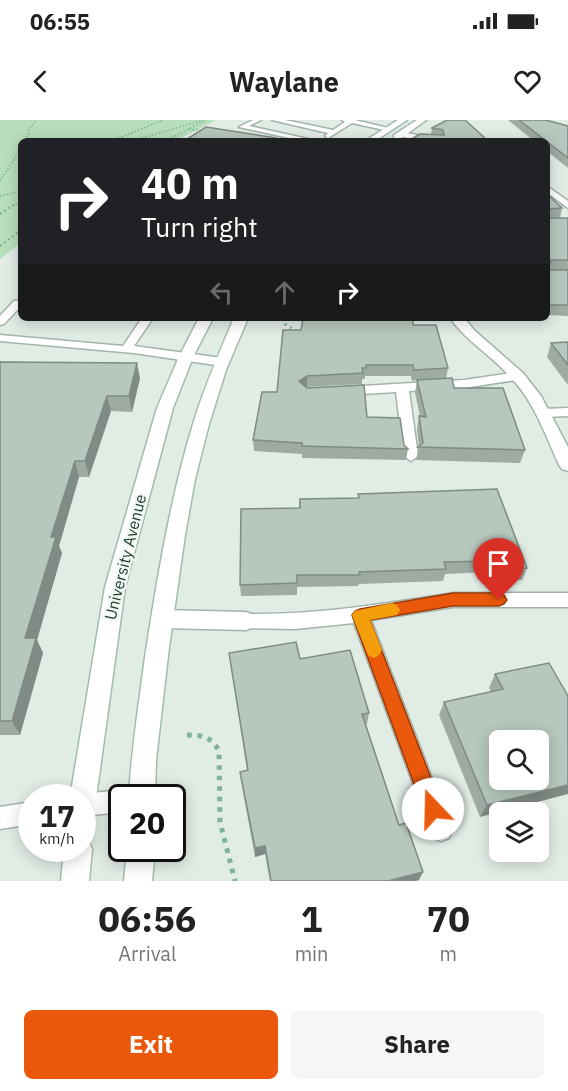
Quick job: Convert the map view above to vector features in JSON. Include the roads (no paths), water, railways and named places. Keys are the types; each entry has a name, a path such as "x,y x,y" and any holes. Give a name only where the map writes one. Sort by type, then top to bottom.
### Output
{"street":[{"path":"374,138 404,120"},
{"path":"395,138 422,120"},
{"path":"401,134 423,138"},
{"name":"University Avenue","path":"85,784 115,587 165,408 186,357 204,321"},
{"path":"142,784 143,760 178,520 199,426 240,321"},
{"path":"459,321 465,329 518,376 544,413 568,465"},
{"path":"163,619 246,621"},
{"path":"75,881 77,862"},
{"path":"138,881 140,862"}],"lane":[{"path":"258,120 242,127 299,138"},
{"path":"275,120 335,132"},
{"path":"325,138 348,120 389,129"},
{"path":"550,191 568,205"},
{"path":"0,322 18,303"},
{"path":"126,350 146,321"},
{"path":"0,338 222,362"},
{"path":"331,392 464,384 518,376"},
{"path":"402,388 411,456"},
{"path":"544,413 568,412"},
{"path":"246,621 295,622 360,615 453,600 568,600"},
{"path":"360,615 441,830"},
{"path":"0,818 18,815"}]}
